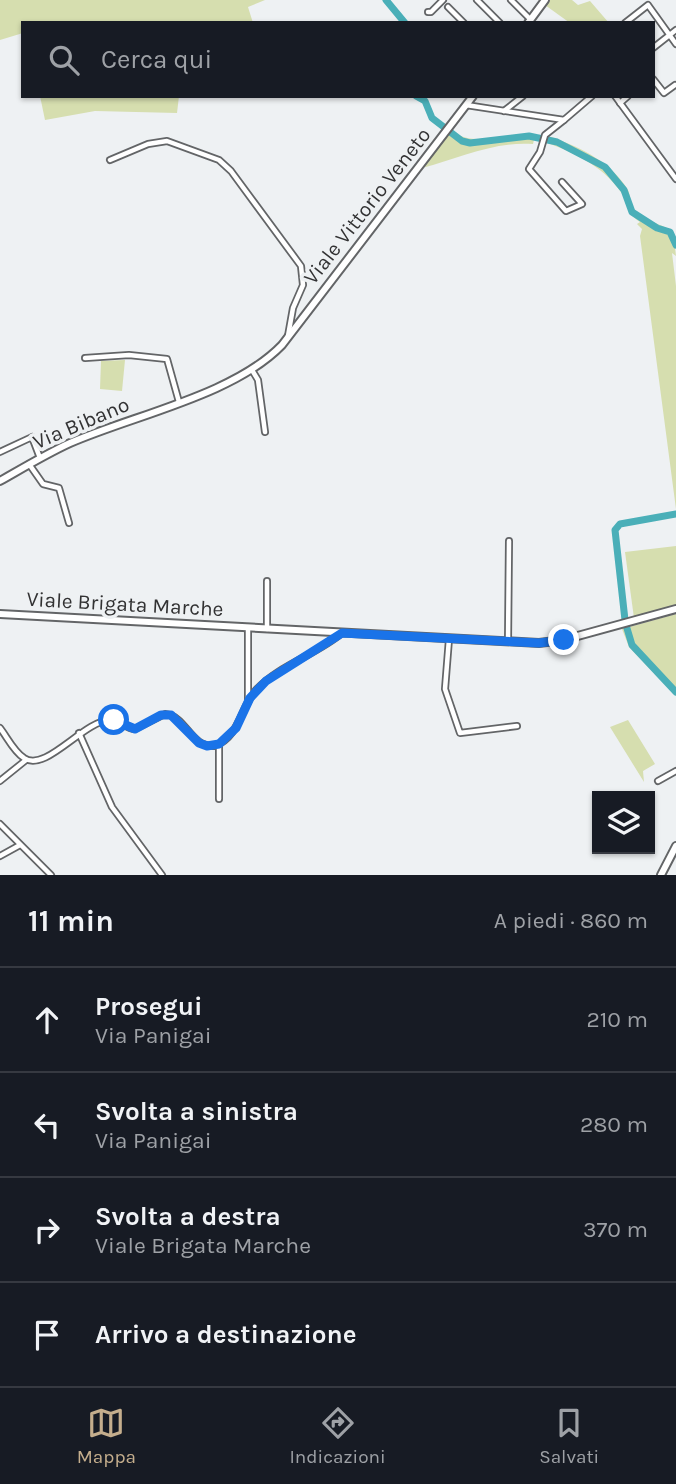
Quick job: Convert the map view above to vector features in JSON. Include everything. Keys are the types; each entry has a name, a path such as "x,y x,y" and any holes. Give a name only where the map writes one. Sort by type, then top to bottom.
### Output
{"street":[{"path":"428,12 443,0"},
{"path":"477,0 497,21"},
{"path":"511,0 529,21 545,0"},
{"path":"628,21 648,5 676,44"},
{"path":"448,7 462,21"},
{"path":"655,46 676,30"},
{"path":"655,82 664,93 674,85"},
{"name":"Viale Vittorio Veneto","path":"316,301 471,98"},
{"path":"503,112 520,98"},
{"path":"562,182 582,204 566,211 528,169 540,152 545,135 590,98"},
{"path":"616,98 676,179"},
{"path":"620,103 626,98"},
{"path":"466,105 564,120"},
{"path":"110,160 148,144 167,141 195,149 228,167 301,266 303,285 293,308 289,336"},
{"name":"Via Bibano","path":"0,481 70,443 179,402 252,370 270,357 316,301"},
{"path":"85,358 129,355 167,359 179,402"},
{"path":"252,370 258,380 265,432"},
{"path":"0,452 32,436 40,458"},
{"name":"Via Bibano","path":"29,464 43,484 59,488 69,523"},
{"path":"508,642 509,541"},
{"path":"267,581 267,630"},
{"name":"Viale Brigata Marche","path":"0,614 267,630 554,642 676,609"},
{"name":"Viale Brigata Marche","path":"248,629 248,700"},
{"path":"0,781 26,760 46,758 79,733 110,720 135,729 168,714 174,716 195,740 207,746 219,744 236,728 250,698 266,681 321,649 342,633"},
{"path":"449,639 445,689 460,733 517,726"},
{"path":"0,728 26,760"},
{"path":"79,733 112,807 162,875"},
{"path":"219,744 219,799"},
{"path":"658,781 676,771"},
{"path":"0,824 51,875"},
{"path":"0,856 20,845"},
{"path":"661,875 676,846"}],"green space":[{"path":"0,0 265,0 248,7 252,21 21,21 21,34 0,40"},
{"path":"549,0 572,0 578,5 590,1 607,21 567,21 545,5"},
{"path":"40,98 179,98 177,113 95,111 45,120"},
{"path":"450,130 473,139 541,135 575,147 614,172 628,190 632,206 639,214 673,231 676,256 672,253 676,286 676,509 640,236 642,229 637,224 640,222 631,214 624,197 613,182 595,166 539,140 534,140 533,144 505,145 477,151 422,168"},
{"path":"125,360 122,391 100,389 101,361"},
{"path":"676,546 676,606 634,618 625,552"},
{"path":"676,614 676,696 629,647 622,629"},
{"path":"628,720 655,764 643,771 644,782 610,727"}],"waterway":[{"path":"386,0 403,21"},
{"path":"420,98 425,101 432,118 462,141 470,143 529,136 557,142 605,167 624,190 632,212 657,228 670,232 676,245"},
{"path":"625,620 615,530 620,524 676,514"},
{"path":"626,625 632,645 676,692"}],"route":[{"path":"114,720 128,729 135,729 161,715 171,715 199,743 207,746 219,744 236,728 250,698 258,688 276,674 330,644 342,633 539,643 564,640"}]}
